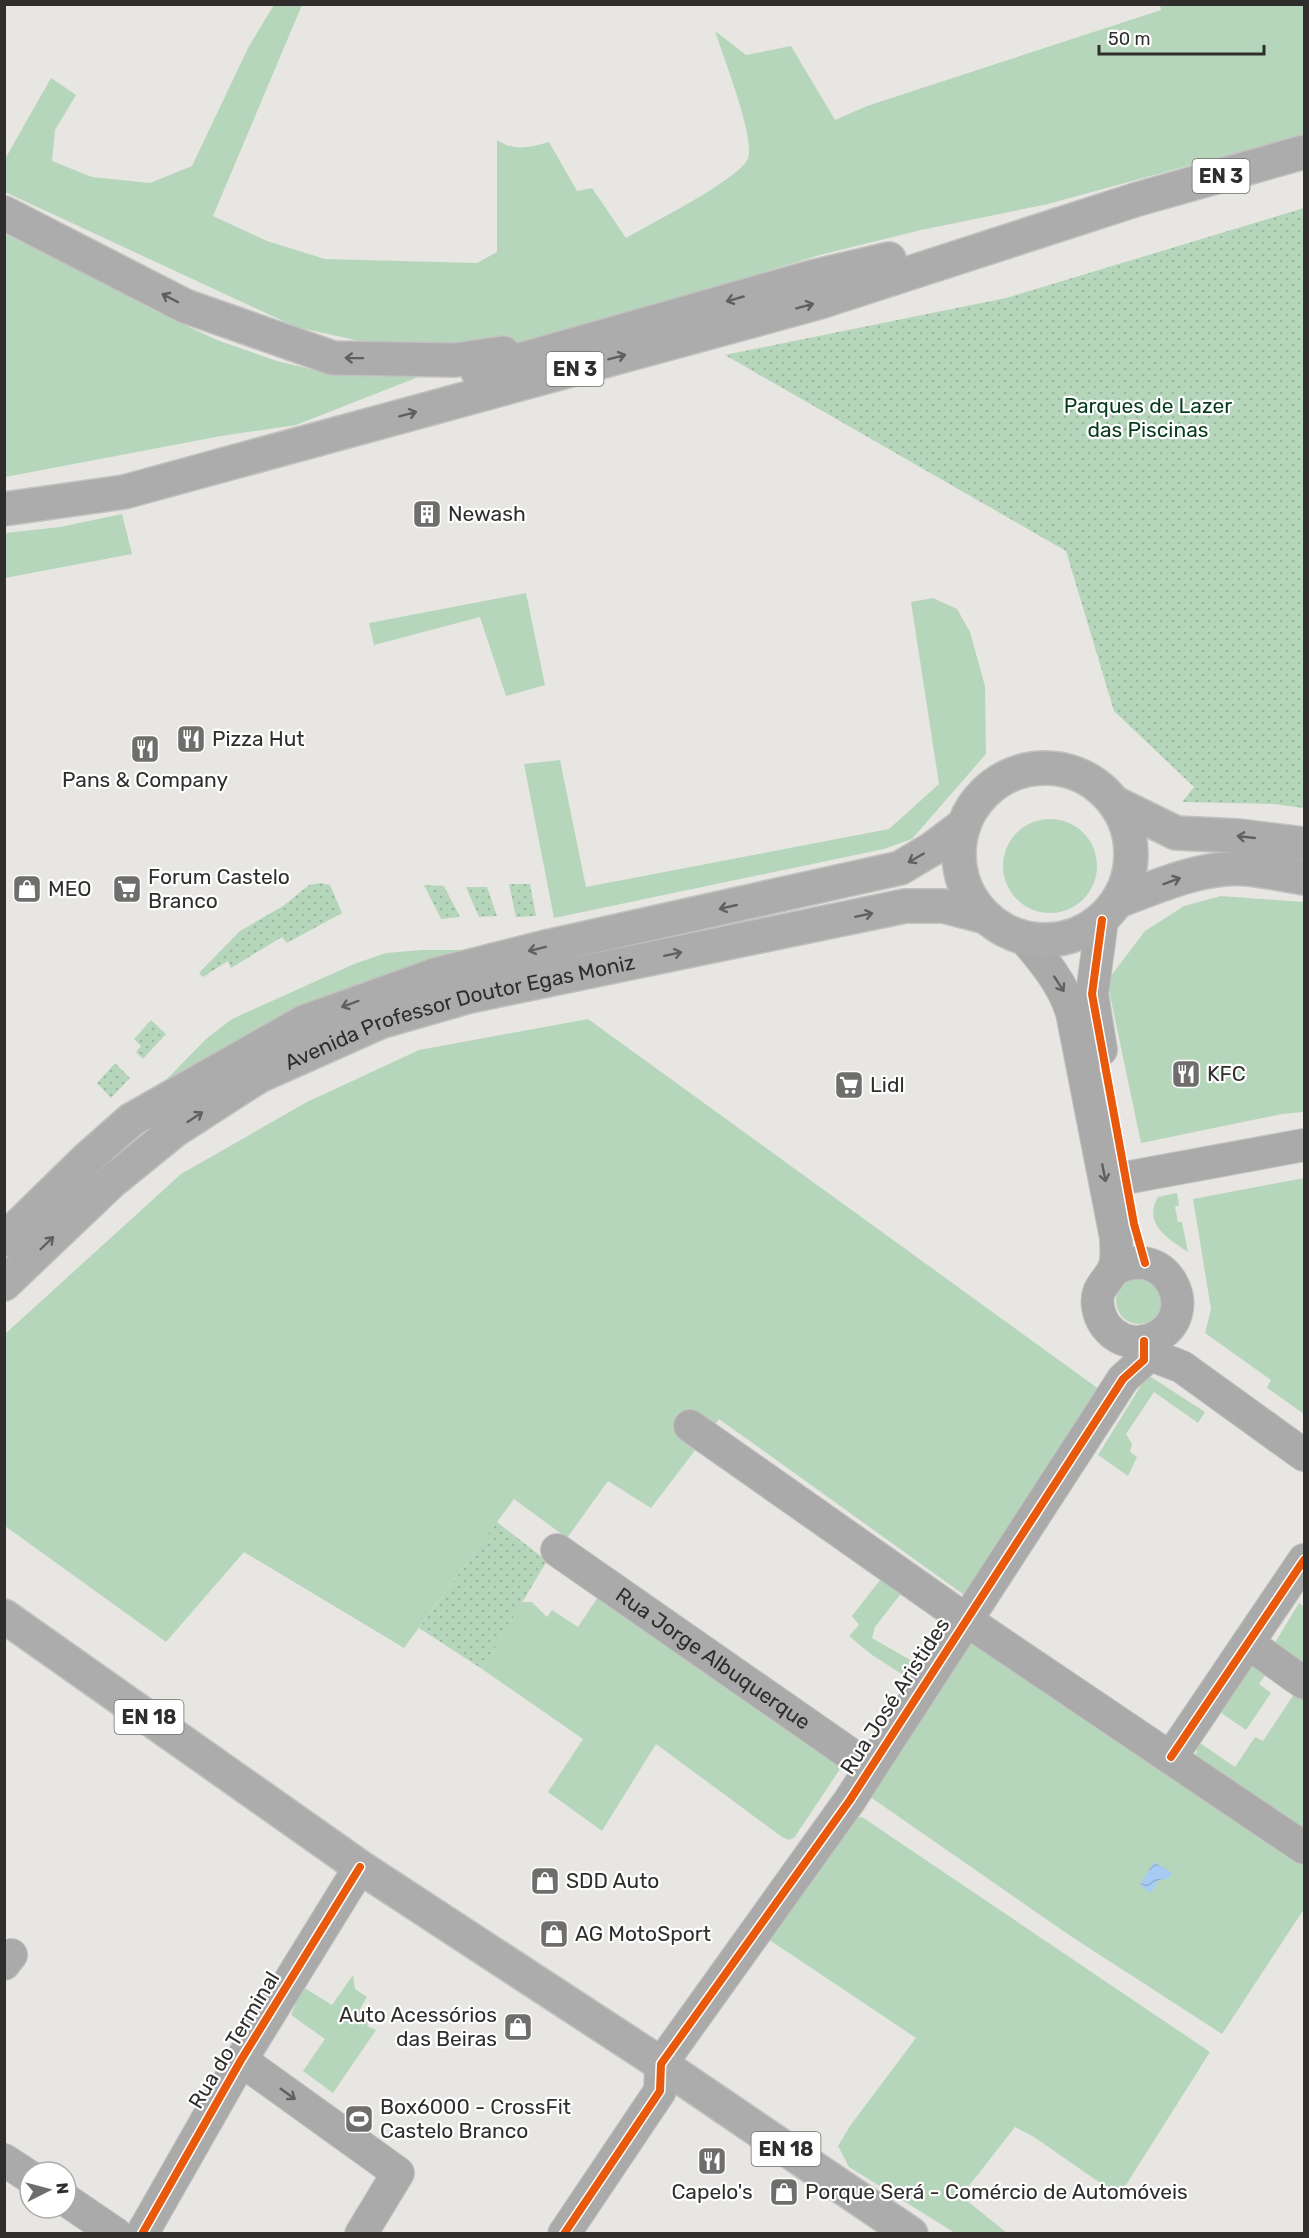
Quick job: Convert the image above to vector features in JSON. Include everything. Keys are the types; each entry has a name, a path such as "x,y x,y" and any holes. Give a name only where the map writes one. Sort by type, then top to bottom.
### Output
{"main road":[{"name":"EN 3","path":"4,509 124,492 820,302 1138,199 1305,152"},
{"name":"EN 3","path":"4,493 122,475 812,277 1138,199"},
{"path":"4,213 185,306 333,358 455,360 579,342"},
{"path":"1110,910 1128,878 1131,852 1126,826 1114,803 1096,785 1074,773 1052,768 1029,769 1008,776 989,789 974,805 964,825 959,850 962,875 971,898 986,918 1024,938 1038,940 1067,938 1086,930 1110,910 1185,876 1247,869 1305,878"},
{"path":"1114,803 1176,833 1239,836 1305,844"},
{"name":"Avenida Professor Doutor Egas Moniz","path":"4,1240 88,1158 131,1120 304,1022 399,986 447,972 550,946 900,868 932,849 964,825"},
{"name":"Avenida Professor Doutor Egas Moniz","path":"4,1284 111,1182 175,1131 259,1076 380,1022 470,996 905,906 944,906 986,918"},
{"name":"EN 18","path":"4,1616 360,1867 661,2064 910,2234"}],"street":[{"path":"1110,910 1092,994 1125,1178 1145,1263"},
{"path":"1024,938 1044,961 1067,995 1072,1013 1116,1238 1114,1270"},
{"path":"1125,1178 1305,1145"},
{"path":"1145,1337 1178,1305 1172,1282 1156,1266 1145,1263 1128,1263 1114,1270 1104,1280 1099,1292 1098,1305 1107,1327 1145,1337 1173,1348 1182,1367 1305,1455"},
{"name":"Rua José Aristides","path":"661,2064 870,1768 1123,1379 1144,1360 1145,1337"},
{"path":"690,1426 966,1620 1305,1848"},
{"name":"Rua Jorge Albuquerque","path":"557,1550 870,1768"},
{"path":"1171,1757 1305,1560"},
{"path":"1248,1643 1305,1683"},
{"name":"Rua do Terminal","path":"142,2234 241,2060 360,1867"},
{"path":"241,2060 398,2173 361,2234"},
{"path":"564,2234 660,2091 661,2064"},
{"path":"4,2160 18,2169"},
{"path":"78,2208 116,2234"}],"green space":[{"path":"274,5 302,5 213,216 267,241 325,259 477,263 497,252 497,140 516,147 529,147 549,142 577,191 592,188 626,238 693,201 730,177 742,167 748,158 749,148 743,115 715,31 746,55 791,46 835,120 867,106 1161,10 1160,5 1304,5 1304,138 1191,165 1048,204 921,230 820,255 497,354 378,345 296,327 5,192 5,159 51,78 76,95 55,130 52,161 92,177 150,183 192,166 249,46"},
{"name":"Parques de Lazer das Piscinas","path":"1304,208 1304,808 1273,804 1182,802 1194,787 1114,711 1066,551 725,355 1006,298"},
{"path":"4,234 88,273 151,309 217,340 277,361 323,372 377,377 426,374 296,425 221,436 5,477"},
{"path":"122,514 132,554 5,578 5,533 60,527"},
{"path":"526,593 545,685 506,696 480,617 374,645 369,623"},
{"path":"933,598 957,609 970,632 985,686 986,754 912,839 884,849 554,918 524,764 560,760 586,887 889,829 939,784 911,602"},
{"path":"1050,819 1068,823 1083,833 1093,848 1097,866 1093,884 1083,899 1068,909 1050,913 1032,909 1017,899 1007,884 1003,866 1007,848 1017,833 1032,823"},
{"path":"321,883 330,885 342,913 287,943 282,937 231,968 228,961 203,977 199,973 240,931 283,906 309,885"},
{"path":"509,884 530,884 536,916 516,917"},
{"path":"424,885 444,886 460,917 441,919"},
{"path":"466,887 487,887 497,916 479,917"},
{"path":"1221,896 1304,902 1304,1112 1282,1114 1141,1143 1107,981 1145,931 1184,906"},
{"path":"461,950 462,957 170,1086 166,1080 206,1039 232,1019 354,964 386,953"},
{"path":"588,1019 1107,1395 967,1597 719,1419 651,1508 608,1481 567,1538 514,1499 404,1648 244,1552 166,1642 5,1526 5,1334 181,1174 307,1102 419,1050"},
{"path":"151,1020 166,1034 143,1059 136,1052 141,1046 134,1039"},
{"path":"115,1063 130,1078 111,1098 97,1083"},
{"path":"1304,1178 1304,1414 1267,1388 1271,1380 1205,1333 1211,1309 1193,1199"},
{"path":"1177,1193 1179,1205 1175,1207 1178,1222 1182,1222 1188,1252 1160,1230 1153,1215 1158,1197"},
{"path":"1139,1278 1155,1285 1162,1301 1155,1317 1139,1324 1123,1317 1116,1301 1123,1285"},
{"path":"1151,1377 1205,1412 1198,1423 1154,1392 1126,1434 1132,1444 1130,1452 1137,1457 1128,1476 1098,1455 1145,1379"},
{"path":"497,1522 547,1561 482,1669 419,1628"},
{"path":"883,1576 903,1591 875,1627 872,1638 912,1661 905,1676 872,1655 849,1636 859,1625 852,1616"},
{"path":"600,1594 841,1760 840,1769 794,1838 789,1840 782,1837 656,1744 602,1831 548,1792 583,1739 482,1669 522,1602 532,1602 547,1617 552,1610 578,1627"},
{"path":"1299,1603 1304,1607 1304,1666 1273,1646"},
{"path":"975,1641 1304,1863 1304,1909 1222,2034 1072,1937 866,1794 967,1646"},
{"path":"1253,1659 1269,1670 1259,1684 1271,1693 1246,1730 1220,1712 1200,1743 1235,1767 1255,1737 1263,1741 1294,1694 1304,1695 1304,1832 1196,1757 1197,1746"},
{"path":"862,1817 1210,2052 1119,2196 1034,2137 1015,2127 961,2196 1007,2233 955,2233 849,2167 838,2146 850,2126 916,2038 768,1939 852,1819"},
{"path":"353,1975 355,1989 367,1997 360,2009 373,2018 367,2026 376,2030 333,2093 303,2071 325,2039 291,2015 303,1987 332,2005"}],"water":[{"path":"1154,1862 1172,1873 1168,1879 1159,1880 1151,1893 1140,1885"}],"cycle path":[{"path":"1102,920 1092,994 1134,1224 1145,1263"},
{"path":"564,2234 660,2091 661,2064 850,1800 1123,1379 1144,1360 1144,1341"},
{"path":"1171,1757 1304,1560"},
{"path":"142,2234 241,2060 360,1867"}],"place":[{"name":"Newash","path":"427,514"},
{"name":"Pizza Hut","path":"191,739"},
{"name":"Pans & Company","path":"145,749"},
{"name":"MEO","path":"27,889"},
{"name":"Forum Castelo Branco","path":"127,889"},
{"name":"KFC","path":"1186,1074"},
{"name":"Lidl","path":"849,1085"},
{"name":"SDD Auto","path":"545,1881"},
{"name":"AG MotoSport","path":"554,1934"},
{"name":"Auto Acessórios das Beiras","path":"518,2027"},
{"name":"Box6000 - CrossFit Castelo Branco","path":"359,2119"},
{"name":"Capelo's","path":"712,2161"},
{"name":"Porque Será - Comércio de Automóveis","path":"784,2192"}]}
